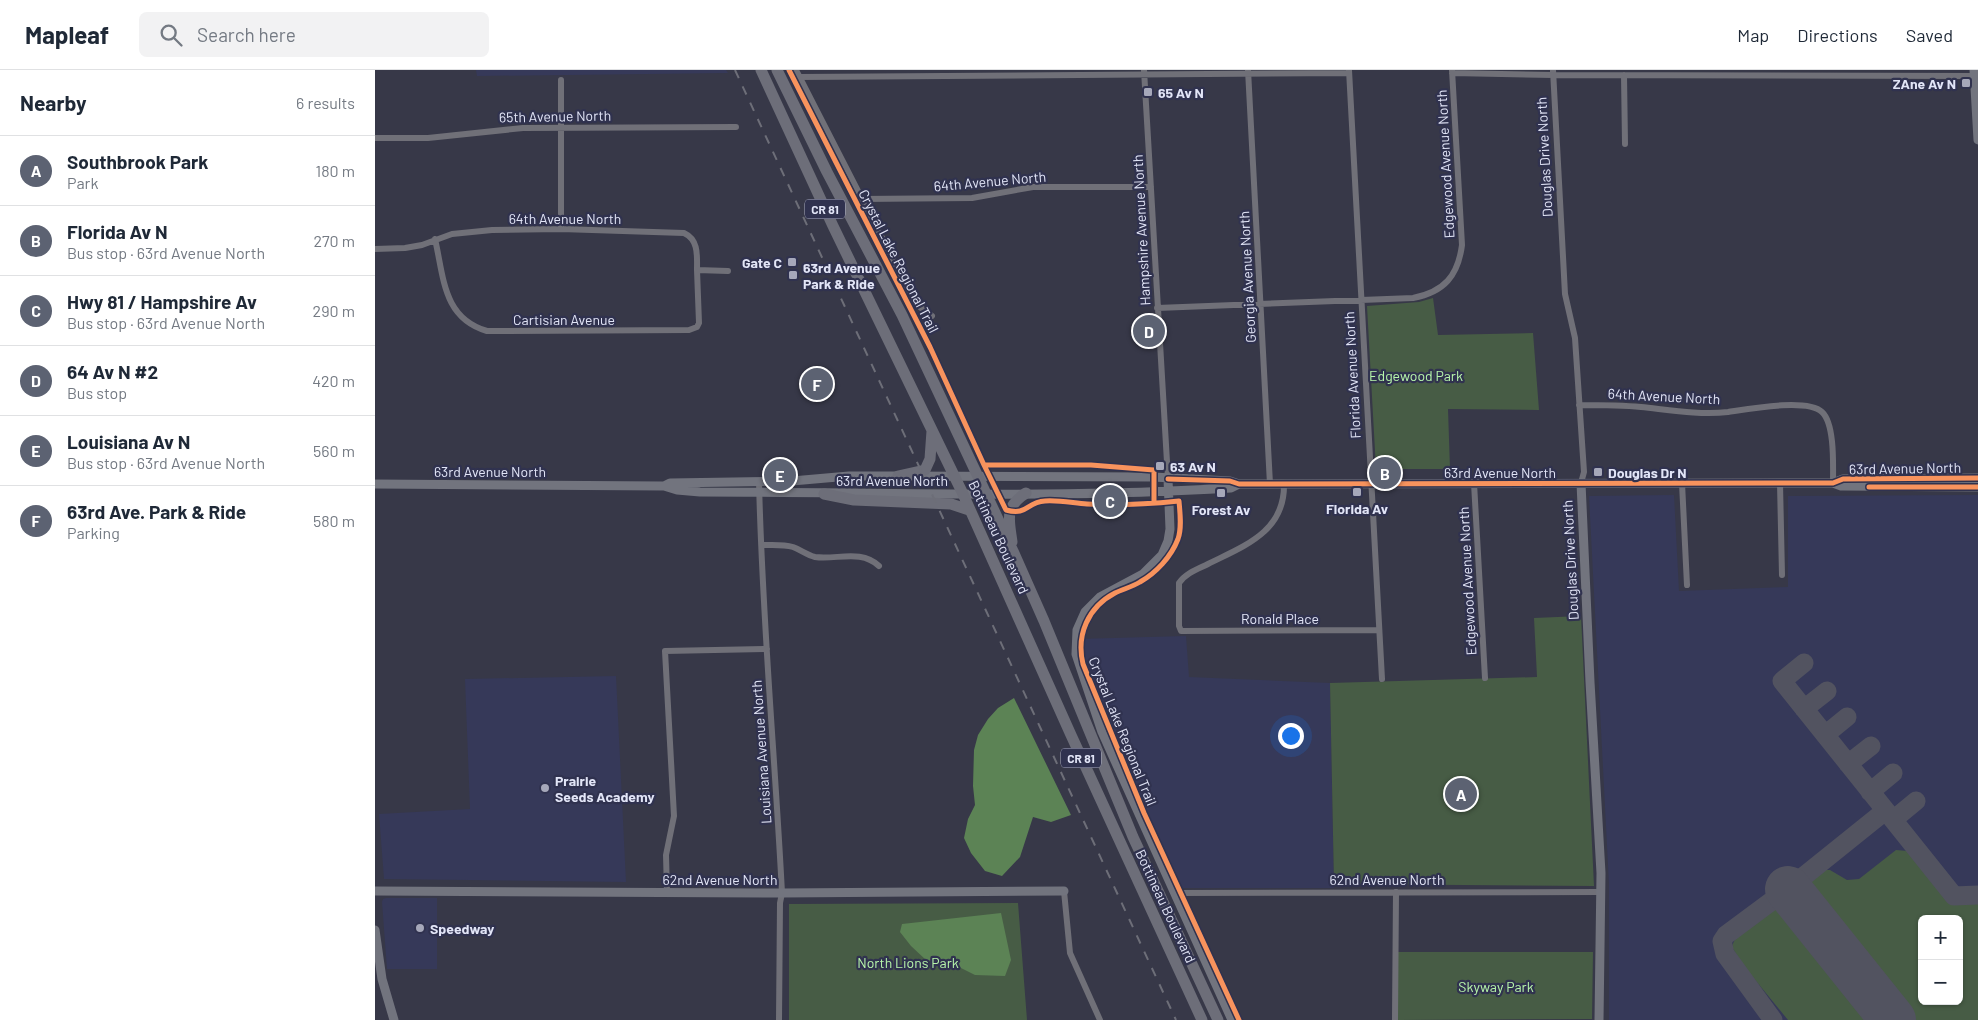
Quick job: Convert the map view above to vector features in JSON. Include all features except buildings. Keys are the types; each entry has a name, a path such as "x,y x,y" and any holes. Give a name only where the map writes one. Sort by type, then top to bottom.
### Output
{"highway":[{"name":"Bottineau Boulevard","path":"761,70 833,226 963,494 1099,798 1202,1020"},
{"name":"Bottineau Boulevard","path":"777,70 827,172 903,315 1013,551 1133,837 1218,1020"},
{"path":"898,476 925,470 930,458 932,429"},
{"path":"1013,551 1009,522 1010,511 1017,499 1026,493"},
{"path":"824,494 854,500 951,504 969,510"}],"street":[{"path":"796,70 916,304 932,316"},
{"path":"1452,71 1624,75 1975,74 1978,140"},
{"name":"Edgewood Avenue North","path":"1361,300 1426,296 1445,285 1457,267 1462,245 1452,71"},
{"path":"799,77 1145,72 1349,72"},
{"name":"Hampshire Avenue North","path":"1145,72 1168,479"},
{"name":"Georgia Avenue North","path":"1248,72 1270,484"},
{"name":"Florida Avenue North","path":"1349,72 1382,679"},
{"name":"Douglas Drive North","path":"1553,72 1565,294 1575,338 1584,472 1581,483 1589,682 1601,873 1599,1020"},
{"path":"1624,75 1625,144"},
{"path":"1788,84 1790,75"},
{"path":"561,80 561,229"},
{"name":"65th Avenue North","path":"375,138 428,138 504,129 737,127"},
{"name":"64th Avenue North","path":"861,199 972,198 1033,187 1151,187"},
{"name":"64th Avenue North","path":"375,249 405,248 422,245 452,234 472,231 561,229 684,233 694,241 697,270"},
{"name":"Cartisian Avenue","path":"435,239 450,303 464,320 473,326 487,331 689,330 697,327 699,323 697,270"},
{"path":"697,270 729,271"},
{"path":"1157,308 1361,300"},
{"name":"64th Avenue North","path":"1579,405 1620,406 1694,413 1719,413 1784,406 1816,408 1825,416 1829,428 1833,483"},
{"name":"63rd Avenue North","path":"664,486 670,483 849,476 977,476 1127,477 1230,481 1239,484 1833,483 1841,486 1978,488"},
{"name":"63rd Avenue North","path":"1833,483 1843,479 1978,478"},
{"path":"1168,479 1170,535 1162,555 1143,574 1111,590 1093,603 1080,621 1075,648 1079,668 1103,732 1174,893 1233,1020"},
{"name":"Louisiana Avenue North","path":"759,481 767,649 783,893 779,903 779,1020"},
{"name":"Edgewood Avenue North","path":"1475,483 1485,678"},
{"path":"1682,483 1687,585"},
{"path":"1780,483 1782,575"},
{"name":"63rd Avenue North","path":"375,484 664,486 682,491 824,494 985,494 1169,492 1231,488 1239,484"},
{"name":"Ronald Place","path":"1284,484 1284,502 1280,511 1259,537 1190,573 1179,583 1178,618 1181,631 1379,630"},
{"path":"762,545 781,544 794,547 816,557 841,555 872,559 879,566"},
{"path":"667,892 666,855 674,816 665,651 767,649"},
{"name":"62nd Avenue North","path":"375,890 783,893 1064,891"},
{"path":"1064,891 1070,953 1100,1020"},
{"path":"1395,1020 1396,892"},
{"name":"62nd Avenue North","path":"1174,893 1600,892"},
{"path":"375,930 378,979 394,1020"}],"shaded area":[{"path":"476,70 726,70 728,73 477,76"},
{"path":"1674,495 1679,591 1788,587 1788,496 1978,495 1978,1020 1609,1020 1609,884 1589,496"},
{"path":"1186,636 1189,677 1330,683 1334,888 1180,888 1173,884 1083,670 1078,639"},
{"name":"Prairie Seeds Academy","path":"616,676 626,882 384,879 379,814 470,809 465,679"},
{"path":"1014,698 1071,815 1051,822 1033,817 1020,857 1002,876 985,871 971,853 964,838 968,819 975,805 973,786 974,750 978,735 998,708"},
{"path":"386,898 437,898 437,969 387,969 382,902"},
{"path":"1001,913 1011,960 1005,976 975,975 955,965 926,960 900,932 902,924"}],"green space":[{"name":"Edgewood Park","path":"1433,298 1438,335 1533,333 1539,410 1448,409 1450,469 1376,469 1367,306 1419,302"},
{"path":"1581,616 1594,886 1334,884 1330,683 1537,677 1534,618"},
{"path":"1896,850 1908,851 1944,896 1963,901 1978,901 1978,1020 1910,1020 1808,894 1807,881 1821,870 1830,870 1847,880 1859,879"},
{"name":"North Lions Park","path":"1018,903 1027,1020 789,1020 789,904"},
{"path":"1781,908 1786,909 1876,1020 1788,1020 1742,964 1732,947 1734,941 1752,922 1767,912"},
{"name":"Skyway Park","path":"1398,952 1593,952 1592,1019 1398,1020"}],"taxiway":[{"path":"1804,663 1782,681 1954,896 1978,895"},
{"path":"1804,709 1827,691"},
{"path":"1825,735 1847,717"},
{"path":"1848,764 1871,746"},
{"path":"1870,792 1893,773"},
{"path":"1893,820 1916,801"},
{"path":"1773,1020 1725,954 1722,941 1726,935 1788,889 1885,811"}],"runway":[{"path":"1788,889 1893,1020"}],"railway":[{"path":"735,70 1176,1020"}],"cycle path":[{"name":"Crystal Lake Regional Trail","path":"789,70 930,347 984,465 1091,465 1154,470 1154,502"},
{"name":"Crystal Lake Regional Trail","path":"984,465 1006,510 1019,511 1045,501 1110,505 1179,501 1180,530 1178,539 1171,552 1162,564 1146,578 1115,593 1098,606 1086,623 1081,643 1081,653 1083,664 1144,813 1239,1020"},
{"path":"1168,479 1230,481 1239,484 1833,483 1843,479 1978,478"},
{"path":"1869,487 1978,487"}],"place":[{"name":"ZAne Av N","path":"1966,83"},
{"name":"65 Av N","path":"1148,92"},
{"name":"Gate C","path":"792,262"},
{"name":"63rd Avenue Park & Ride","path":"793,275"},
{"name":"64 Av N #2","path":"1149,331"},
{"name":"63rd Ave. Park & Ride","path":"817,384"},
{"name":"63 Av N","path":"1160,466"},
{"name":"Douglas Dr N","path":"1598,472"},
{"name":"Florida Av N","path":"1385,473"},
{"name":"Louisiana Av N","path":"780,475"},
{"name":"Florida Av","path":"1357,492"},
{"name":"Forest Av","path":"1221,493"},
{"name":"Hwy 81 / Hampshire Av","path":"1110,501"},
{"name":"Prairie Seeds Academy","path":"545,788"},
{"name":"Southbrook Park","path":"1461,794"},
{"name":"Speedway","path":"420,928"}]}
